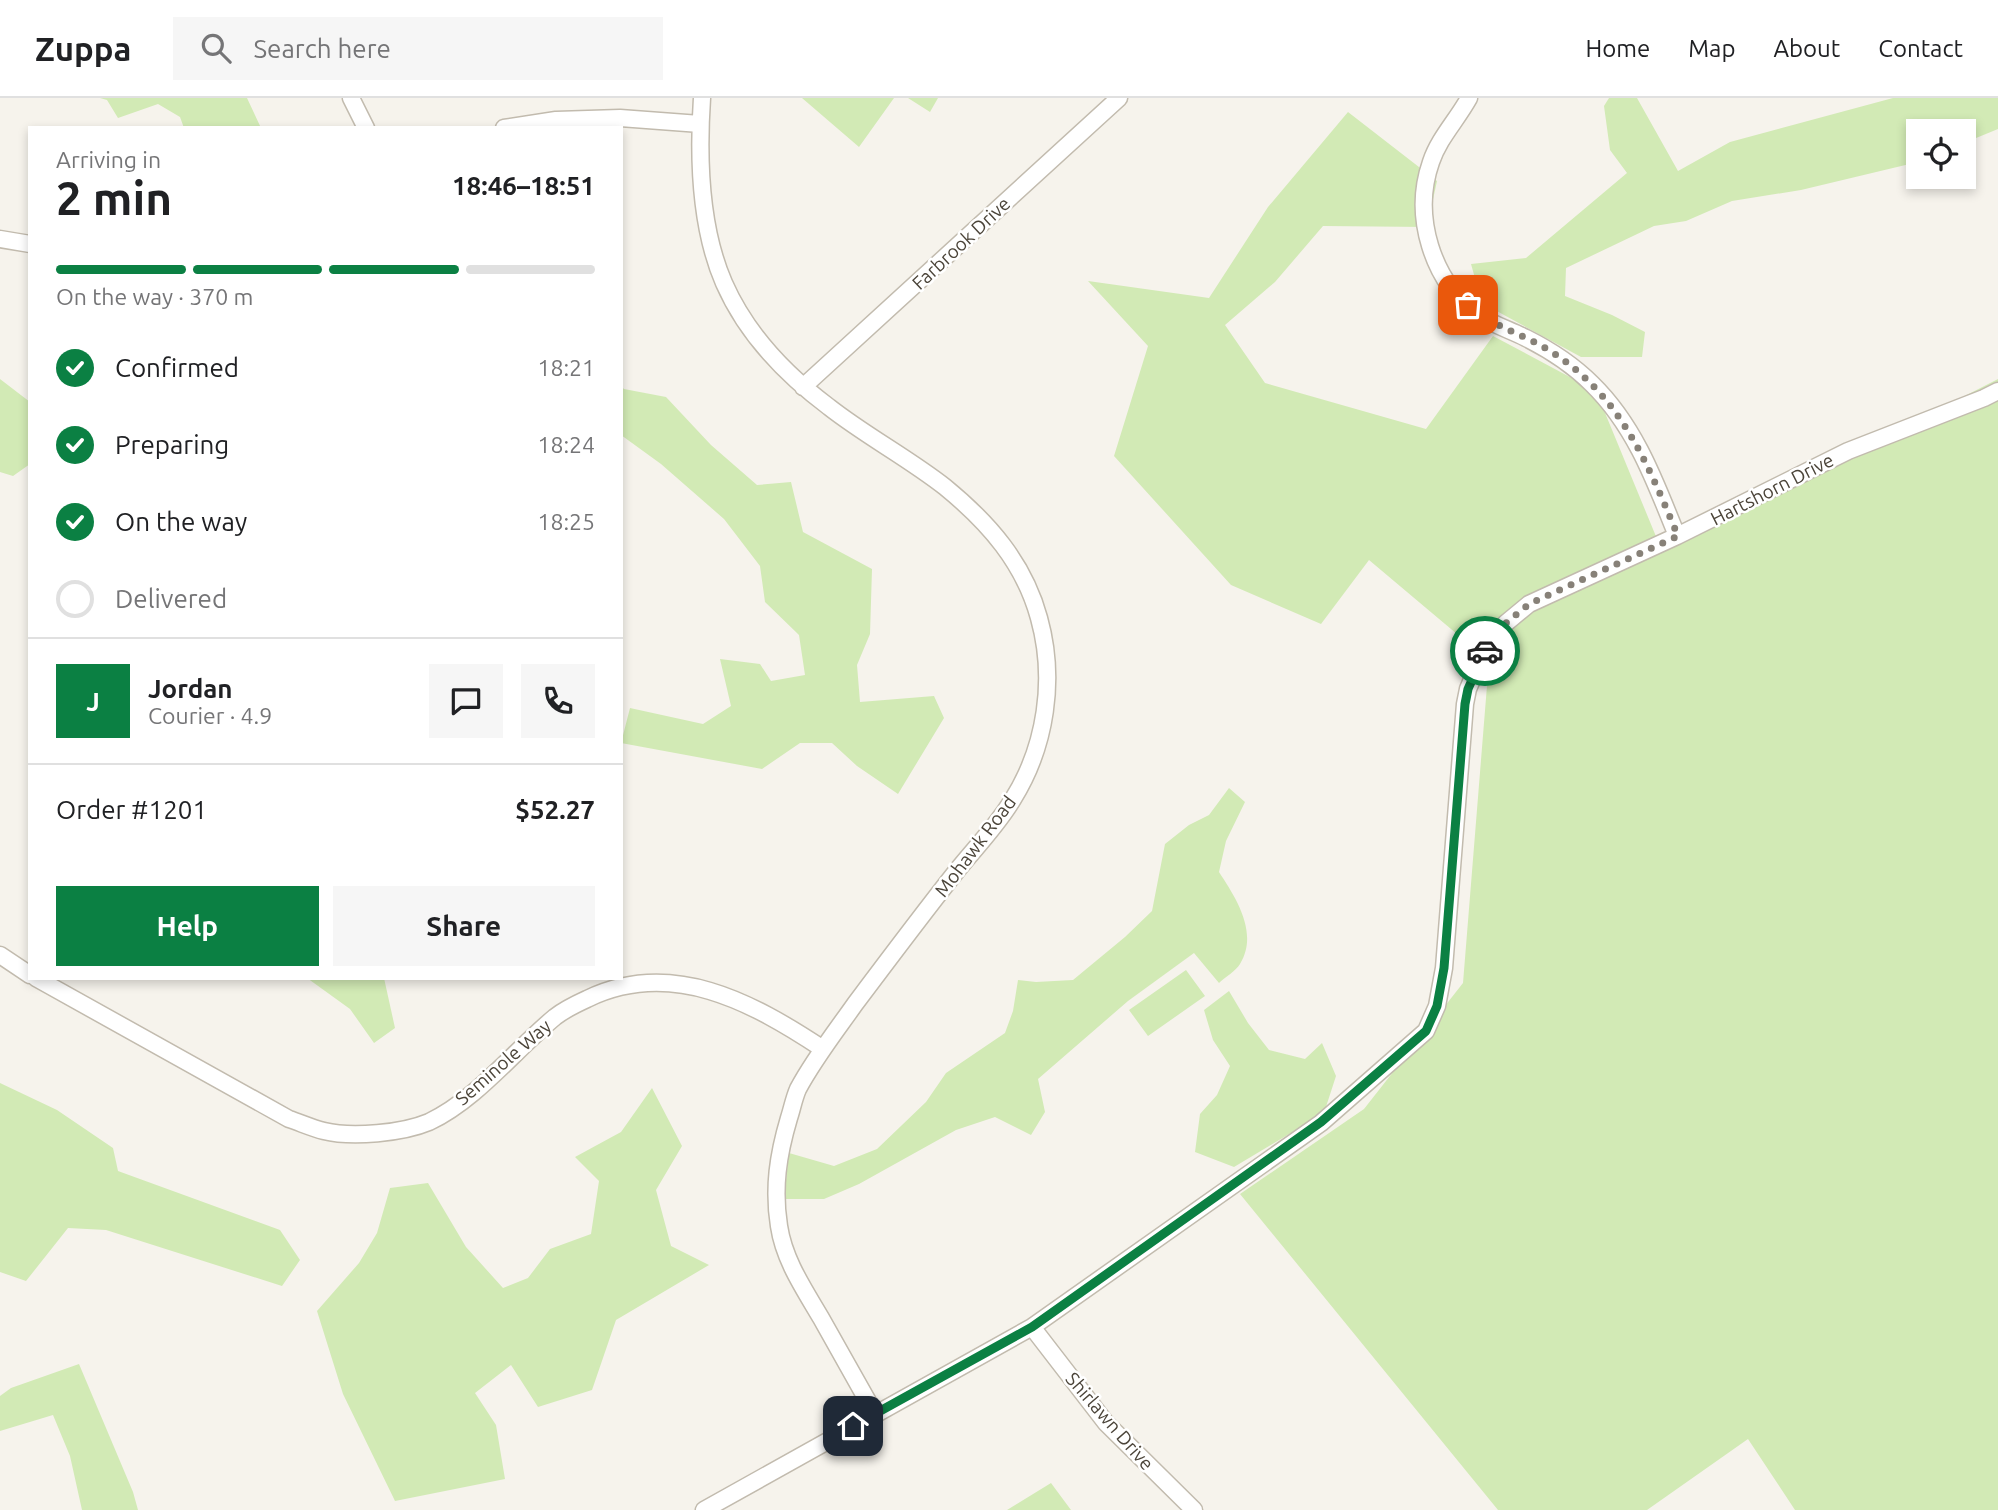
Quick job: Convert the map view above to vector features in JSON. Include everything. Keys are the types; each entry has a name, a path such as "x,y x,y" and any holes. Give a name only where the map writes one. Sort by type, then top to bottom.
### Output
{"street":[{"path":"351,98 365,126"},
{"name":"Mohawk Road","path":"702,98 702,186 709,230 723,282 740,312 781,367 803,387 834,411 919,466 961,500 995,534 1021,573 1031,595 1039,617 1047,664 1045,712 1040,735 1028,769 1012,800 911,928 823,1049 797,1091 776,1166 779,1230 788,1261 875,1414"},
{"name":"Farbrook Drive","path":"803,387 1118,98"},
{"path":"1469,98 1443,137 1431,163 1424,190 1424,219 1430,246 1441,272 1457,295 1478,314 1502,329 1548,350 1591,383 1610,403 1640,449 1678,536"},
{"path":"517,126 556,120 620,118 700,124"},
{"path":"0,239 28,244"},
{"name":"Hartshorn Drive","path":"704,1510 1032,1327 1321,1122 1426,1031 1437,1006 1444,968 1465,704 1468,689 1486,647 1506,623 1529,604 1678,536 1848,451 1998,391"},
{"name":"Seminole Way","path":"0,955 28,970"},
{"name":"Seminole Way","path":"45,980 289,1119 326,1132 358,1134 401,1130 429,1122 464,1099 557,1015 607,983 651,982 696,986 764,1012 823,1049"},
{"name":"Shirlawn Drive","path":"1032,1327 1106,1423 1194,1510"}],"green space":[{"path":"100,98 247,98 260,126 183,126 180,117 158,104 118,118 107,100"},
{"path":"802,98 894,98 859,147"},
{"path":"908,98 938,98 930,112"},
{"path":"1609,98 1637,98 1678,171 1730,142 1893,98 1998,98 1998,129 1976,138 1976,119 1906,119 1906,165 1801,190 1732,201 1686,221 1654,226 1566,268 1565,296 1645,332 1642,357 1581,357 1482,303 1471,264 1526,258 1627,173 1610,150 1604,106"},
{"path":"1348,112 1437,181 1427,227 1323,226 1275,282 1225,325 1265,383 1426,429 1493,336 1596,391 1662,551 1998,379 1998,1510 1795,1510 1748,1439 1647,1510 1498,1510 1240,1194 1364,1109 1463,983 1489,661 1369,560 1321,624 1231,585 1114,456 1148,346 1088,281 1209,298 1268,207"},
{"path":"0,379 28,400 28,465 13,476 0,472"},
{"path":"623,388 666,397 711,445 757,485 791,482 803,532 872,569 870,634 857,665 860,702 934,696 944,718 898,794 857,766 832,743 800,743 762,769 623,743 630,708 703,724 731,706 720,659 760,664 771,681 805,675 799,635 765,602 760,566 724,519 661,464 623,436"},
{"path":"1229,788 1245,802 1226,841 1219,872 1238,904 1246,928 1245,952 1236,969 1219,983 1194,953 1128,1001 1038,1079 1045,1112 1031,1135 995,1117 956,1130 859,1184 824,1199 784,1199 789,1153 834,1166 877,1149 926,1102 946,1073 1005,1033 1013,1011 1018,980 1073,980 1125,937 1152,911 1165,844 1189,825 1209,815"},
{"path":"1186,970 1205,996 1148,1036 1129,1010"},
{"path":"310,980 384,980 395,1028 374,1043 350,1009"},
{"path":"1229,991 1248,1023 1269,1050 1305,1059 1322,1043 1336,1076 1324,1113 1234,1167 1195,1152 1200,1114 1217,1095 1230,1066 1213,1040 1204,1010"},
{"path":"0,1083 57,1110 113,1148 118,1171 280,1230 300,1260 282,1286 106,1230 68,1228 26,1281 0,1272"},
{"path":"652,1088 682,1146 656,1190 671,1246 709,1265 616,1320 592,1390 538,1407 511,1365 475,1393 496,1425 505,1479 395,1501 343,1394 317,1311 359,1263 377,1233 390,1188 428,1183 466,1247 503,1288 528,1278 550,1249 591,1234 599,1181 575,1157 621,1132"},
{"path":"79,1364 133,1492 138,1510 82,1510 70,1456 53,1415 0,1431 0,1396 11,1388"},
{"path":"1051,1483 1071,1510 1007,1510"}],"way so far":[{"path":"1468,305 1502,329 1548,350 1591,383 1610,403 1640,449 1678,536 1529,604 1506,623 1485,651"}],"route":[{"path":"853,1426 1032,1327 1321,1122 1426,1031 1437,1006 1444,968 1465,704 1468,689 1485,651"}]}
